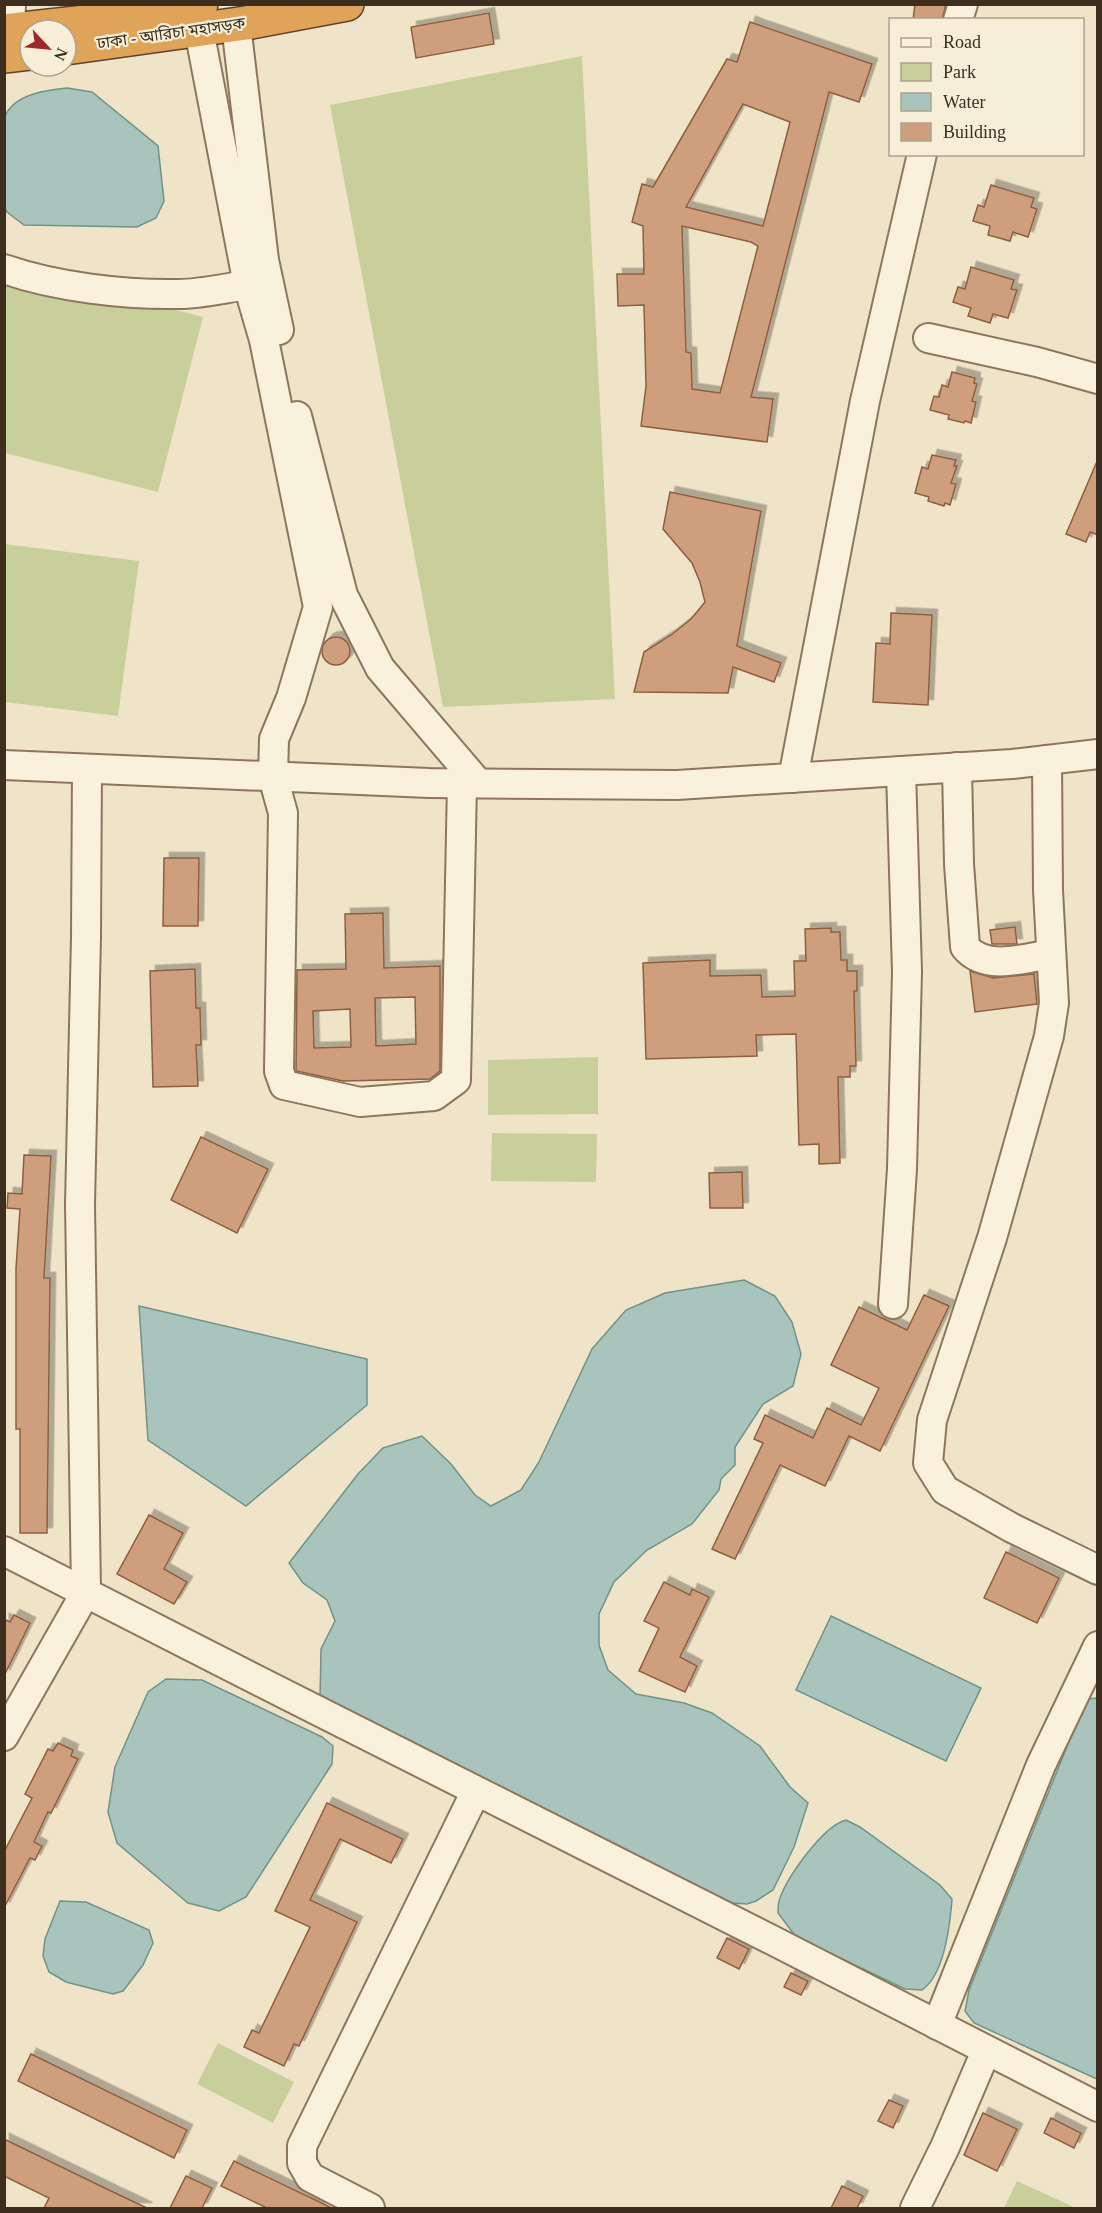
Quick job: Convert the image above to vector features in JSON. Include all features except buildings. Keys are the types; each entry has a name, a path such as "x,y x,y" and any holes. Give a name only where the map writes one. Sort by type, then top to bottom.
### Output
{"highway":[{"name":"ঢাকা - আরিচা মহাসড়ক","path":"78,45 200,17 236,25 346,4"},
{"path":"12,35 200,17"}],"street":[{"path":"200,17 248,285 264,340 318,608 291,699 274,739 273,777 283,813 279,1071 284,1084 360,1102 434,1096 456,1080 470,783 380,668 343,595 302,439 264,260 236,25"},
{"path":"793,778 865,401 922,156"},
{"path":"4,269 66,285 130,291 180,294 248,285"},
{"path":"928,338 1037,362 1098,379"},
{"path":"4,765 470,783 677,785 957,767 1098,754"},
{"path":"1047,760 1050,954 1054,1003 1049,1036 992,1238 932,1420 928,1463 945,1490 1098,1570"},
{"path":"957,767 959,864 965,947 972,956 982,960 996,961 1050,954"},
{"path":"4,1736 86,1592 80,1204 87,769"},
{"path":"893,1304 902,1170 907,972 901,771"},
{"path":"4,1551 1098,2107"},
{"path":"937,2025 1041,1765 1098,1646"},
{"path":"370,2208 310,2177 302,2163 302,2146 476,1791"},
{"path":"915,2208 986,2051"}],"green space":[{"path":"582,56 615,699 443,707 330,105"},
{"path":"4,266 203,317 158,492 5,453"},
{"path":"5,544 139,561 118,716 5,702"},
{"path":"598,1057 598,1114 488,1115 488,1060"},
{"path":"492,1133 597,1134 596,1182 491,1181"},
{"path":"218,2043 294,2082 273,2123 197,2084"},
{"path":"1017,2181 1076,2208 1004,2208"}],"water":[{"path":"67,88 92,92 158,146 164,201 156,218 137,227 24,225 7,212 4,206 3,174 5,116 23,98 32,94"},
{"path":"744,1280 775,1296 792,1322 801,1354 793,1386 763,1404 735,1447 735,1465 721,1479 719,1490 692,1524 647,1550 614,1582 599,1614 599,1645 608,1670 636,1694 684,1703 712,1713 760,1746 790,1787 808,1803 794,1847 773,1890 747,1904 731,1903 320,1699 321,1649 335,1621 327,1600 303,1583 289,1563 358,1474 383,1448 422,1436 451,1464 475,1495 491,1506 521,1490 539,1462 592,1349 626,1310 665,1293"},
{"path":"139,1306 367,1359 367,1405 246,1506 148,1440"},
{"path":"831,1616 981,1688 946,1761 796,1690"},
{"path":"166,1679 202,1680 322,1737 333,1746 332,1764 246,1897 219,1911 188,1903 117,1843 108,1812 115,1767 148,1692"},
{"path":"1097,1698 1097,2079 974,2023 965,2011 969,1990 1086,1699"},
{"path":"846,1820 860,1827 940,1885 952,1899 950,1922 941,1961 930,1983 922,1990 905,1989 796,1937 778,1913 780,1898 798,1865 827,1832"},
{"path":"60,1901 86,1902 149,1930 153,1943 143,1965 123,1991 113,1994 66,1982 49,1972 43,1956 45,1939"}]}
